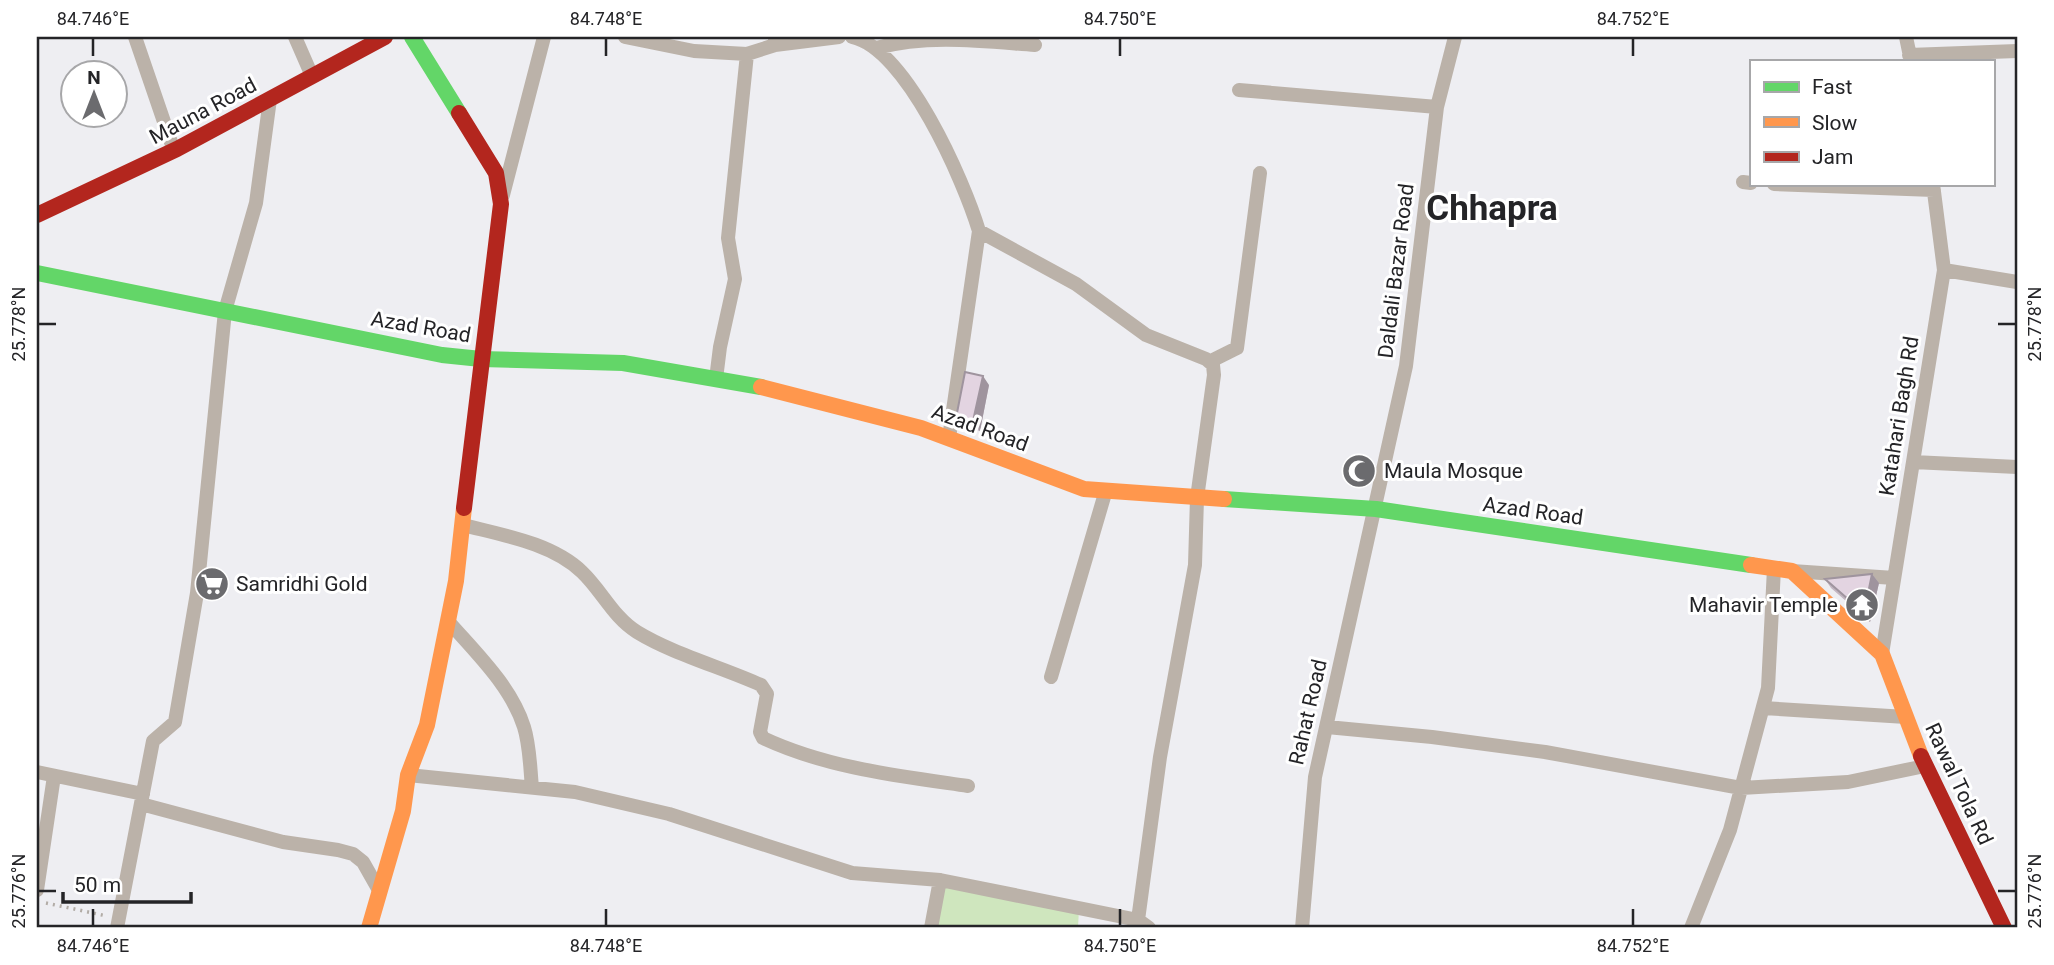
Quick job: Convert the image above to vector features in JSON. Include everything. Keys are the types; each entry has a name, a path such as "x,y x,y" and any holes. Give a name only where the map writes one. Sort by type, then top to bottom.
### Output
{"street":[{"path":"135,37 174,151"},
{"path":"295,37 312,76"},
{"name":"Mauna Road","path":"37,215 174,151 385,37"},
{"path":"412,37 496,173 501,204"},
{"path":"369,928 403,811 408,775 427,725 456,581 501,204 544,37"},
{"path":"625,37 694,51 747,54 775,41 839,37"},
{"path":"852,37 881,44 932,39 1035,46"},
{"name":"Daldali Bazar Road","path":"1376,509 1406,366 1437,107 1455,37"},
{"path":"1906,37 1910,58 2017,51"},
{"path":"881,44 886,56 945,146 979,231 949,438"},
{"path":"716,379 735,279 728,238 747,54"},
{"path":"1239,90 1437,107"},
{"path":"118,924 153,741 175,722 197,593 225,311 256,203 270,99"},
{"path":"979,231 1076,284 1146,334 1211,361 1237,348 1260,173"},
{"path":"1880,186 1933,187"},
{"name":"Katahari Bagh Rd","path":"1882,654 1944,270 1933,187"},
{"path":"1944,270 2017,282"},
{"name":"Azad Road","path":"37,273 442,355 481,359 623,363 759,386 921,428 1084,488 1376,509 1792,571"},
{"path":"408,775 575,792 669,814 852,873 940,880 1141,925 1160,757 1195,565 1197,498 1213,375 1211,361"},
{"path":"1913,462 2017,467"},
{"path":"1051,677 1106,491"},
{"name":"Rahat Road","path":"1302,928 1315,777 1376,509"},
{"path":"463,525 524,541 551,553 582,572 614,613 636,631 761,685 767,694 760,732 763,738 816,758 848,766 968,786"},
{"path":"1691,928 1730,830 1768,688 1774,568"},
{"path":"1792,571 1894,578"},
{"path":"1792,571 1882,654"},
{"path":"448,621 505,688 517,709 525,730 532,788"},
{"name":"Rawal Tola Rd","path":"1882,654 1925,766 2004,928"},
{"path":"1763,708 1906,717"},
{"path":"1326,727 1545,752 1741,788 1848,782 1925,766"},
{"path":"37,772 142,799 283,842 353,854 363,862 380,892"},
{"path":"37,890 54,776"},
{"path":"931,928 940,880"}],"path":[{"path":"37,901 118,924"}],"green space":[{"path":"940,880 1079,908 1078,928 931,928"}],"building":[{"path":"965,372 983,376 973,421 956,418"},
{"path":"1872,574 1864,613 1825,579"}],"traffic: fast":[{"path":"412,37 459,113"},
{"path":"37,273 442,355 481,359 623,363 761,387"},
{"path":"1224,499 1376,509 1751,565"}],"traffic: slow":[{"path":"761,387 921,428 1084,489 1224,499"},
{"path":"369,928 403,811 408,775 427,725 456,581 464,508"},
{"path":"1751,565 1792,571 1882,654 1921,756"}],"traffic: jam":[{"path":"37,215 177,149 385,37"},
{"path":"459,113 496,173 501,204 464,508"},
{"path":"1921,756 2004,928"}],"place":[{"name":"Maula Mosque","path":"1359,471"},
{"name":"Samridhi Gold","path":"212,584"},
{"name":"Mahavir Temple","path":"1862,605"}],"district":[{"name":"Chhapra","path":"1492,208"}]}
